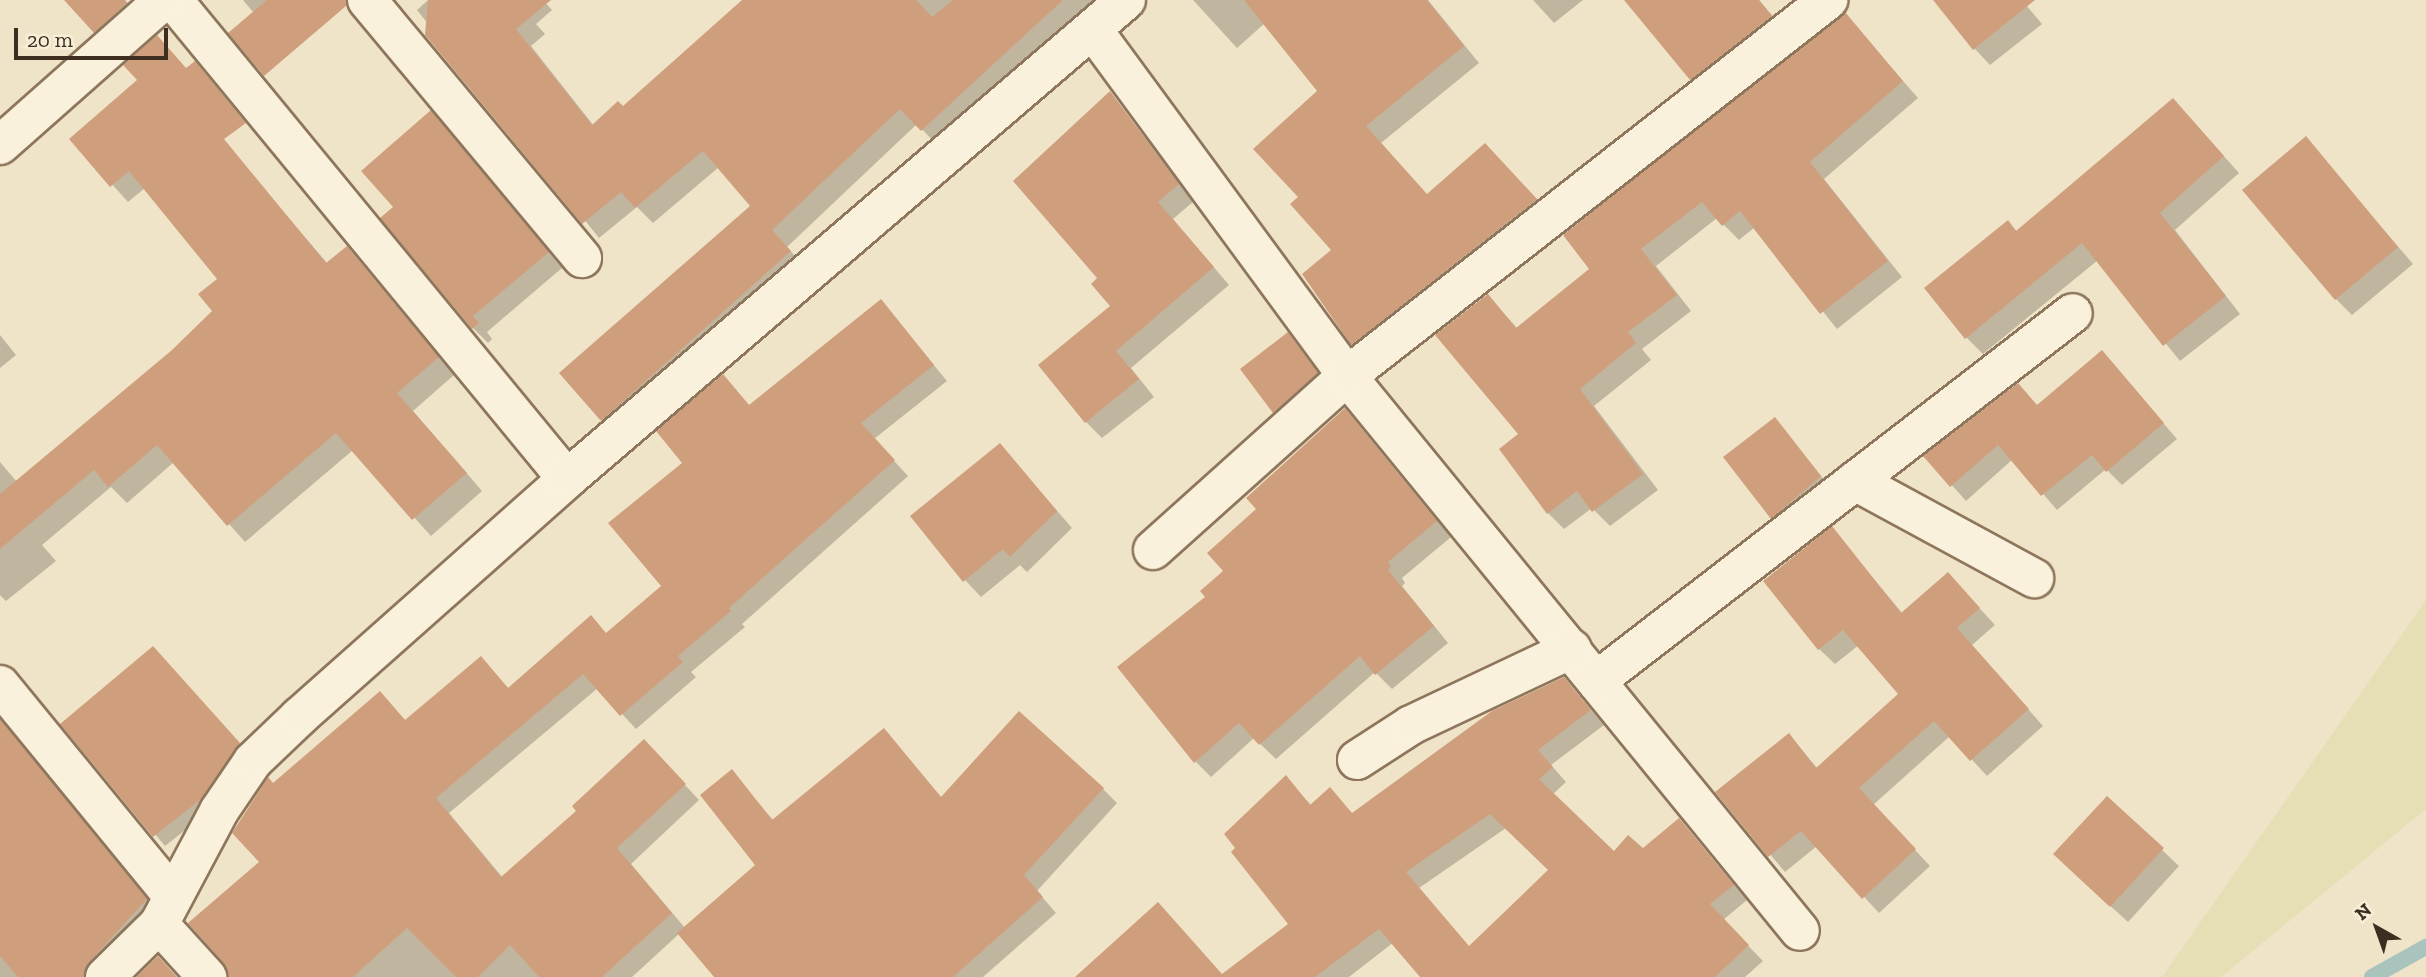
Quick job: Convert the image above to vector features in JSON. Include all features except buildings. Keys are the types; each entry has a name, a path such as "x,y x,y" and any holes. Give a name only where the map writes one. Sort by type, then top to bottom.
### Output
{"street":[{"path":"0,145 164,0"},
{"path":"173,0 567,479"},
{"path":"367,0 582,258"},
{"path":"105,977 166,910 219,811 253,761 567,479 1126,0"},
{"path":"1153,550 1347,376 1828,0"},
{"path":"1093,30 1347,376 1800,930"},
{"path":"1596,681 2073,313"},
{"path":"1855,481 2034,578"},
{"path":"1357,761 1411,725 1572,649"},
{"path":"0,685 166,910 207,977"}],"shaded area":[{"path":"2426,600 2426,809 2221,977 2162,977"}],"waterway":[{"path":"2372,977 2426,947"}]}
